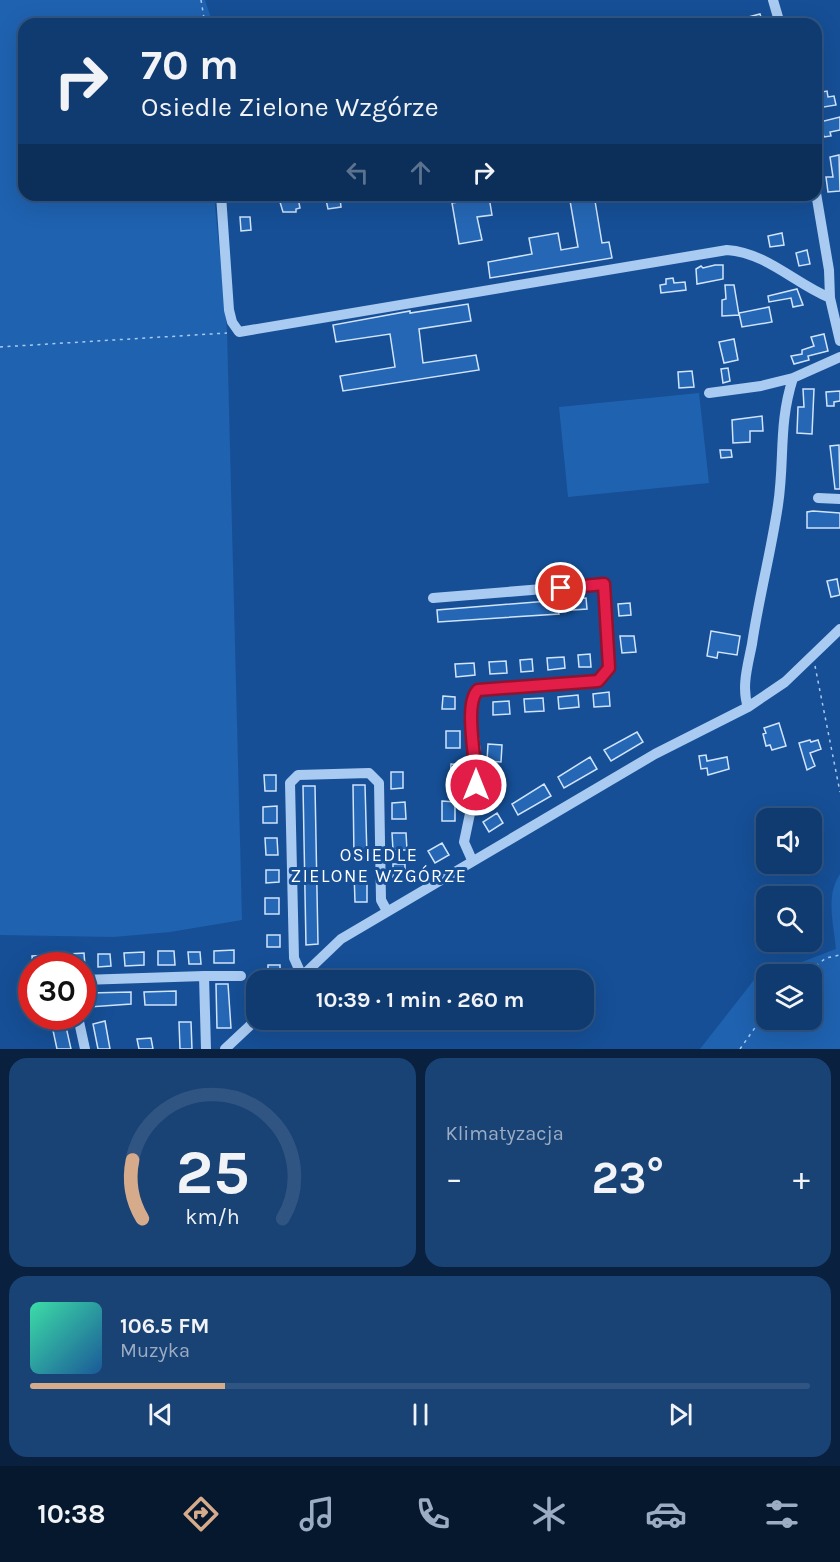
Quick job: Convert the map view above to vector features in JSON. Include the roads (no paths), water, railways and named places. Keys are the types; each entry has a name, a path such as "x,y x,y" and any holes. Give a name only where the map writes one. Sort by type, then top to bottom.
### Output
{"street":[{"path":"773,0 778,18"},
{"path":"221,201 229,310 231,322 239,332 727,250 759,257 813,291 830,298"},
{"path":"817,201 829,270 830,298 840,342"},
{"path":"709,393 762,386 793,378 840,357"},
{"path":"748,707 745,682 758,603 766,577 779,502 784,406 793,378"},
{"path":"818,498 840,499"},
{"path":"433,598 604,584 609,668 598,681 478,690 474,694 471,715 477,770 464,842 472,860"},
{"path":"309,970 341,939 472,860 655,754 748,707 785,682 814,651 840,629"},
{"path":"297,970 294,958 290,783 298,775 369,773 379,783 381,900 387,911"},
{"path":"204,976 206,1049"},
{"path":"96,980 241,976"},
{"path":"225,1049 246,1029"},
{"path":"81,1030 85,1049"}],"district":[{"name":"OSIEDLE ZIELONE WZGÓRZE","path":"379,865"}]}
